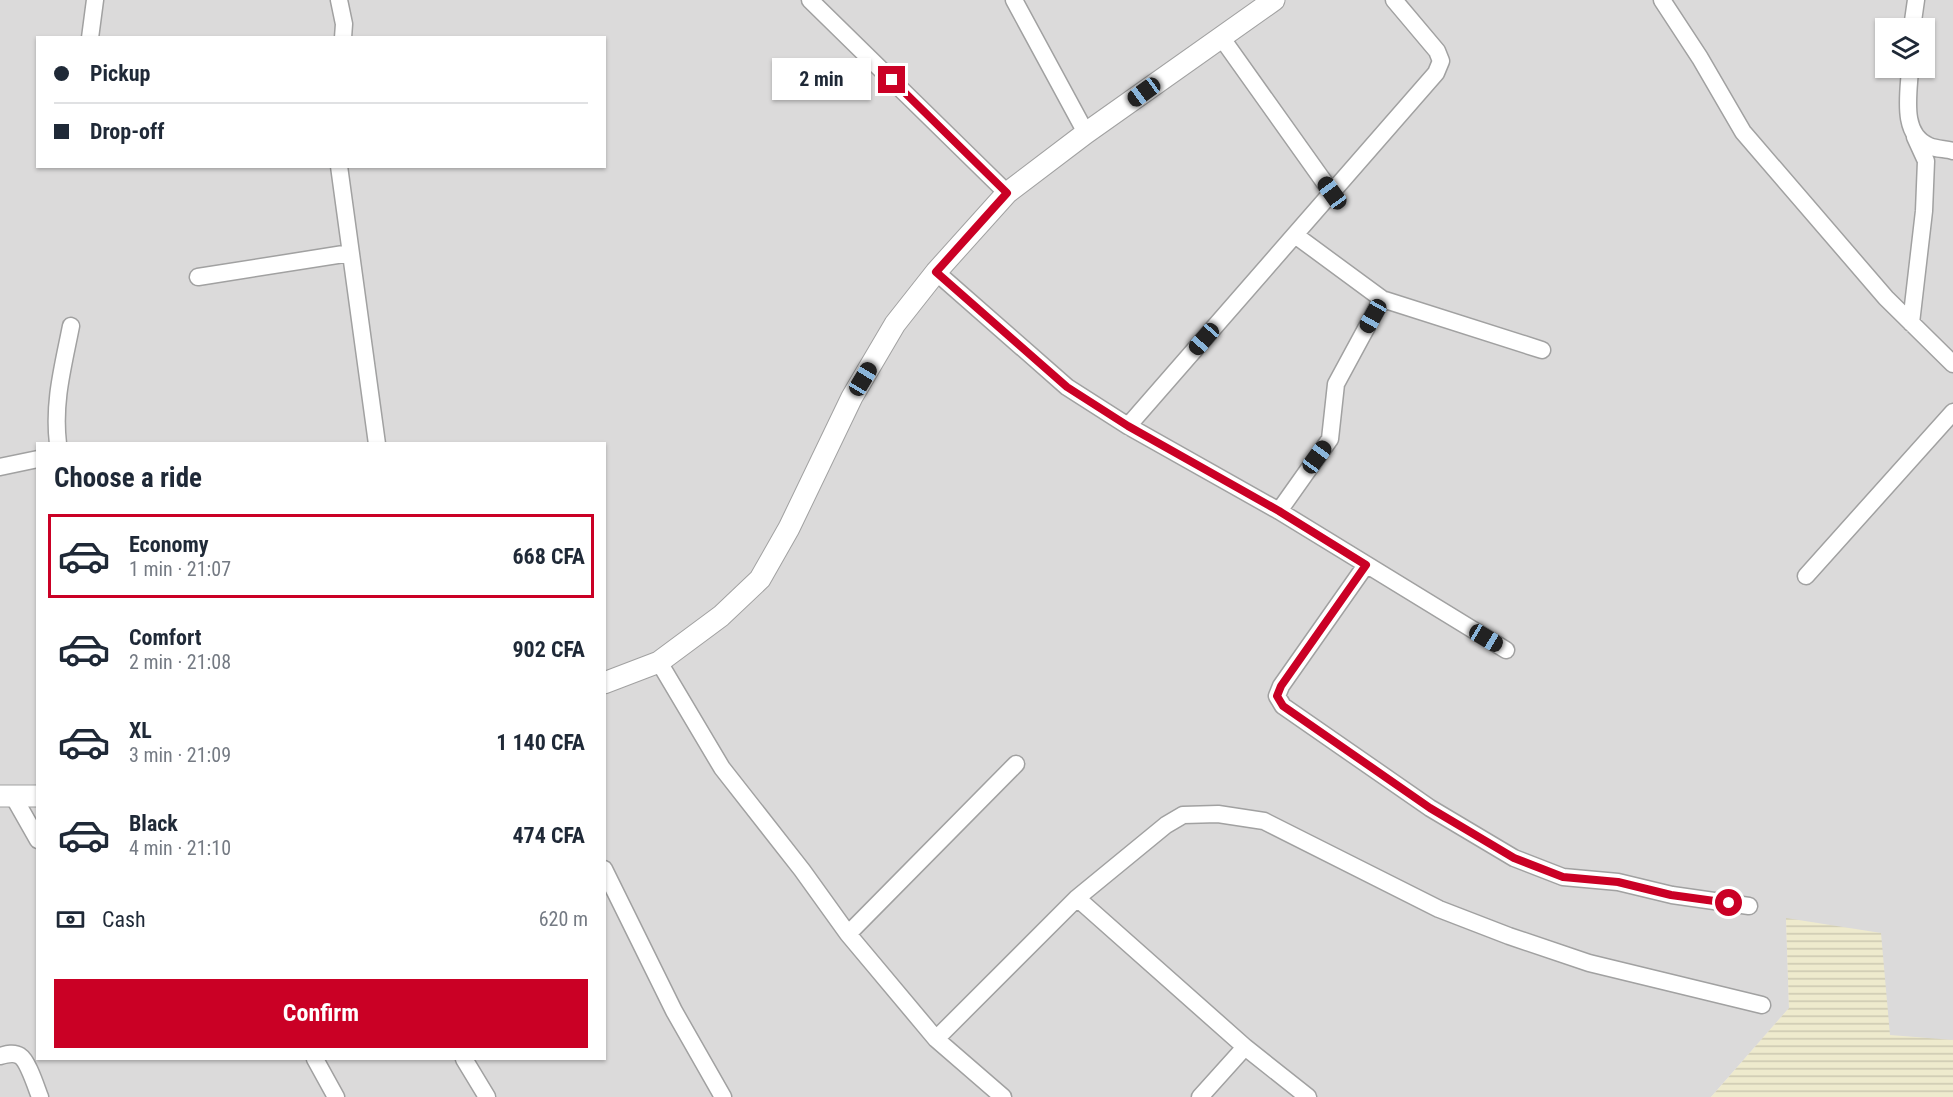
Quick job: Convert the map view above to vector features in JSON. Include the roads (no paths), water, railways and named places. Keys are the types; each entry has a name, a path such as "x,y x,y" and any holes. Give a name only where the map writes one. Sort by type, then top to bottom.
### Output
{"street":[{"path":"90,36 95,0"},
{"path":"339,0 344,36"},
{"path":"810,0 1007,193"},
{"path":"1014,0 1086,133"},
{"path":"1128,426 1436,73 1441,61 1437,51 1394,0"},
{"path":"1662,0 1700,58 1743,132 1886,298 1953,364"},
{"path":"1913,18 1916,0"},
{"path":"606,681 659,662 721,616 759,579 789,528 852,397 895,324 936,272 1007,193 1086,133 1270,1"},
{"path":"1221,37 1332,193"},
{"path":"1910,78 1909,120 1926,161 1924,211 1911,323"},
{"path":"1915,137 1930,147 1953,151"},
{"path":"339,168 377,442"},
{"path":"1295,235 1382,299 1542,350"},
{"path":"198,277 350,253"},
{"path":"936,272 1067,387 1128,426 1279,511 1506,650"},
{"path":"1279,511 1330,439 1336,384 1382,299"},
{"path":"58,442 56,399 71,326"},
{"path":"1806,576 1953,412"},
{"path":"0,466 36,459"},
{"path":"1366,565 1281,686 1277,696 1283,706 1430,808 1514,858 1563,877 1618,882 1671,895 1749,906"},
{"path":"659,662 722,768 802,870 848,934 936,1039 1003,1097"},
{"path":"848,934 1017,764"},
{"path":"7,796 36,796"},
{"path":"7,796 36,837"},
{"path":"936,1039 1077,898 1166,825 1183,815 1218,814 1264,821 1439,909 1509,936 1589,963 1762,1005"},
{"path":"606,873 674,1011 723,1097"},
{"path":"1077,898 1245,1047 1308,1097"},
{"path":"1200,1097 1245,1047"},
{"path":"0,1056 11,1053 20,1055 25,1061 40,1097"},
{"path":"316,1060 336,1097"},
{"path":"465,1060 487,1097"}]}
